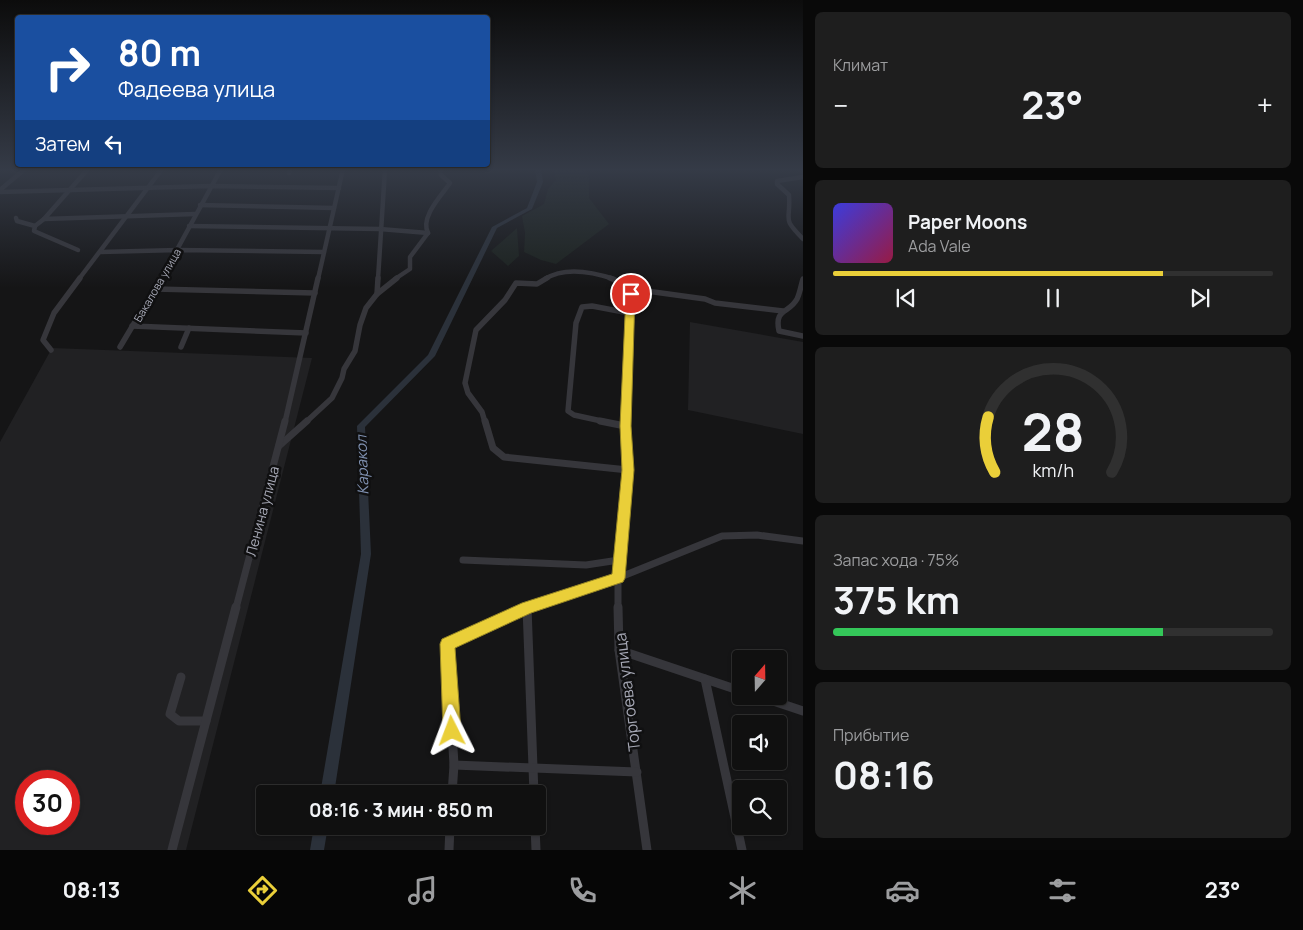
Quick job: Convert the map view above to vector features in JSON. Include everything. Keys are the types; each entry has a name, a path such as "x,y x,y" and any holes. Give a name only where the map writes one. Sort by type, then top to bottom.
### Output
{"street":[{"path":"52,209 35,226 34,232 78,250"},
{"path":"50,350 43,340 54,313 132,209"},
{"name":"Бакалова улица","path":"120,347 178,250 198,209"},
{"name":"Ленина улица","path":"172,850 279,447 334,209"},
{"path":"377,294 382,209"},
{"path":"428,232 425,227 426,219 433,209"},
{"path":"790,209 787,216 790,225 803,239"},
{"path":"44,218 195,214"},
{"path":"16,218 17,221 35,226"},
{"path":"189,226 380,229 428,232"},
{"path":"279,447 332,398 342,378 344,369 355,351 363,316 377,294 408,270 410,256 428,232"},
{"path":"100,252 178,250 324,252"},
{"path":"628,470 498,455 488,440 480,407 466,392 466,383 476,330 505,300 516,283 538,284 555,273 572,272 621,281 632,291 705,299 715,303 783,311"},
{"path":"803,279 797,299 779,314 776,322 779,331 803,336"},
{"path":"155,289 315,293"},
{"name":"Торгоева улица","path":"632,291 629,313 625,426 628,470 619,560 618,650 647,850"},
{"path":"625,426 574,415 568,411 576,323 582,307 592,306 629,313"},
{"path":"132,326 306,333"},
{"path":"181,347 189,328"},
{"path":"453,785 454,765 447,644 527,607 618,578 722,536 757,535 803,541"},
{"path":"463,560 586,565 619,560"},
{"path":"527,607 534,785"},
{"path":"618,650 732,688"},
{"path":"181,677 170,714 179,721 206,721"},
{"path":"705,679 742,850"},
{"path":"785,705 803,711"},
{"path":"454,765 637,772"},
{"path":"449,850 450,835"},
{"path":"535,835 536,850"}],"shaded area":[{"path":"535,209 597,209 609,224 556,264 541,260 524,252 525,233 522,216"},
{"path":"517,228 519,256 508,266 491,251"},
{"path":"690,322 803,342 803,434 688,410"},
{"path":"52,348 312,358 186,850 0,850 0,442"}],"waterway":[{"name":"Каракол","path":"328,785 366,554 361,426 431,356 495,227 529,209"},
{"name":"Каракол","path":"317,850 320,835"}],"route":[{"path":"452,731 447,644 527,607 618,578 628,470 625,426 631,294"}]}
